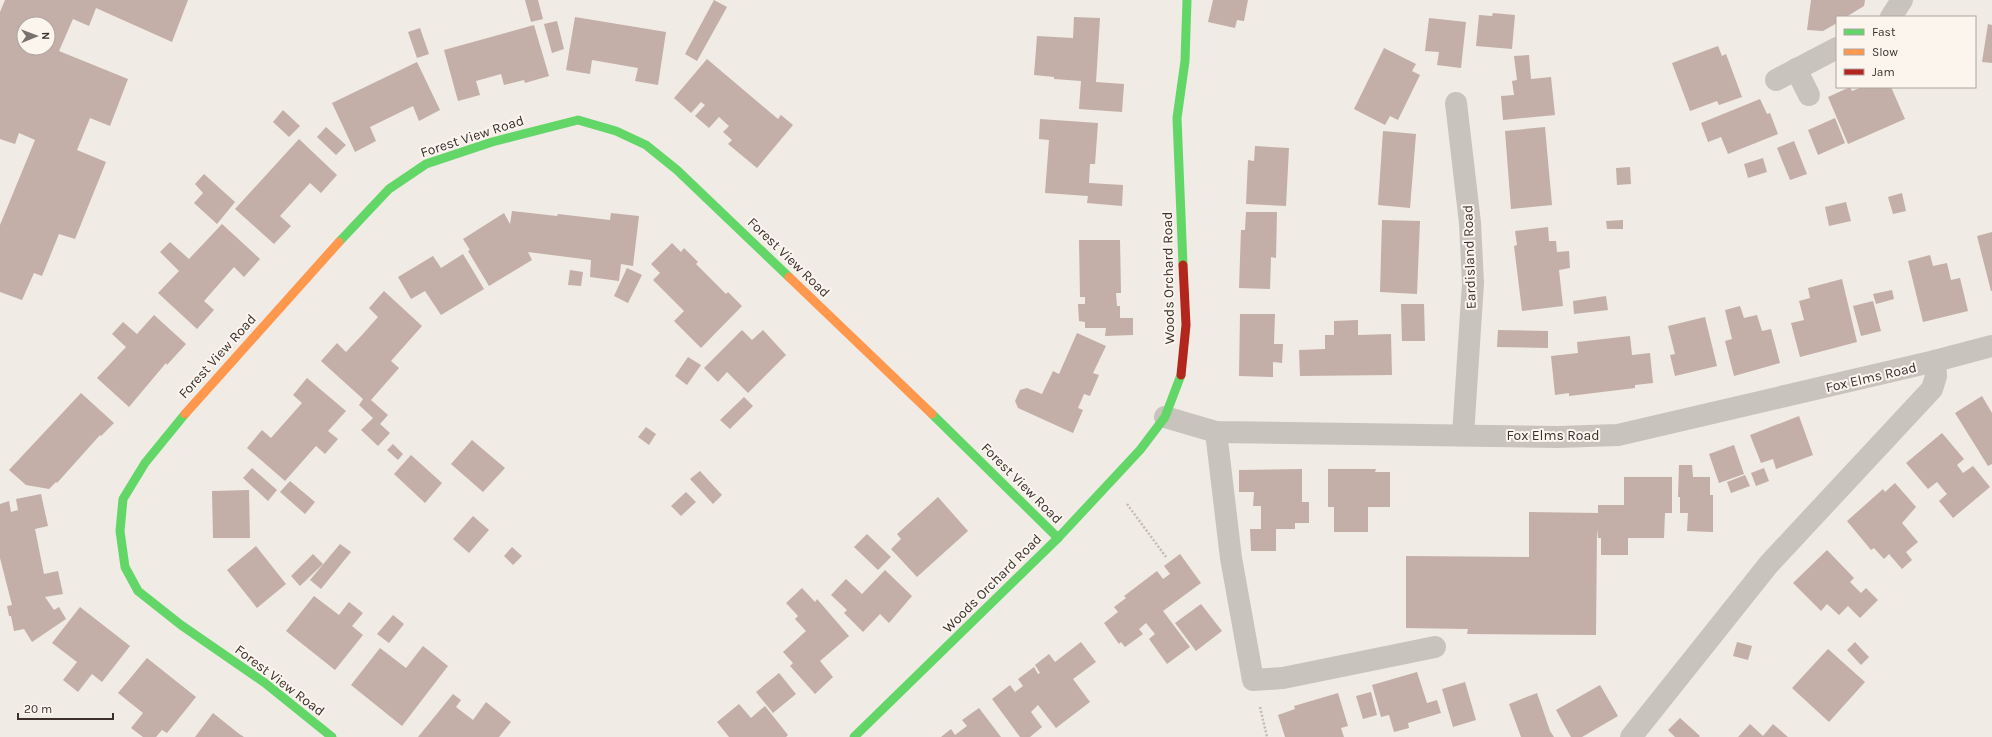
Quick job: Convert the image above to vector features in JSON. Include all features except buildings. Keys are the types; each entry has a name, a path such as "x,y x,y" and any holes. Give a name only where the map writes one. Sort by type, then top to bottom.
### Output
{"street":[{"name":"Woods Orchard Road","path":"854,737 1058,538 1140,450 1165,417 1181,376 1186,325 1177,118 1185,61 1187,0"},
{"path":"1892,16 1902,0"},
{"path":"1776,80 1836,49"},
{"path":"1796,69 1809,95"},
{"name":"Eardisland Road","path":"1456,103 1470,224 1474,283 1463,435"},
{"name":"Forest View Road","path":"332,737 265,683 181,625 138,591 125,567 120,531 124,500 144,463 182,417 312,270 389,189 426,164 531,131 578,120 616,131 646,144 677,170 956,436 1058,538"},
{"name":"Fox Elms Road","path":"1165,417 1216,432 1558,437 1618,435 1935,361 1992,346"},
{"name":"Fox Elms Road","path":"1631,737 1769,564 1932,389 1936,376 1935,361"},
{"path":"1216,432 1231,558 1253,680 1283,678 1435,647"}],"path":[{"path":"1108,485 1129,507 1166,557"}],"traffic: fast":[{"path":"1183,265 1177,118 1185,61 1187,0"},
{"path":"339,242 389,189 426,164 492,142 578,120 616,131 646,145 677,170 789,277"},
{"path":"854,737 1058,538 1140,450 1165,417 1181,375"},
{"path":"185,414 145,463 123,499 120,531 125,567 138,591 181,625 265,683 332,737"},
{"path":"932,414 1058,538"}],"traffic: slow":[{"path":"185,414 339,242"},
{"path":"789,277 932,414"}],"traffic: jam":[{"path":"1181,375 1186,325 1183,265"}]}
